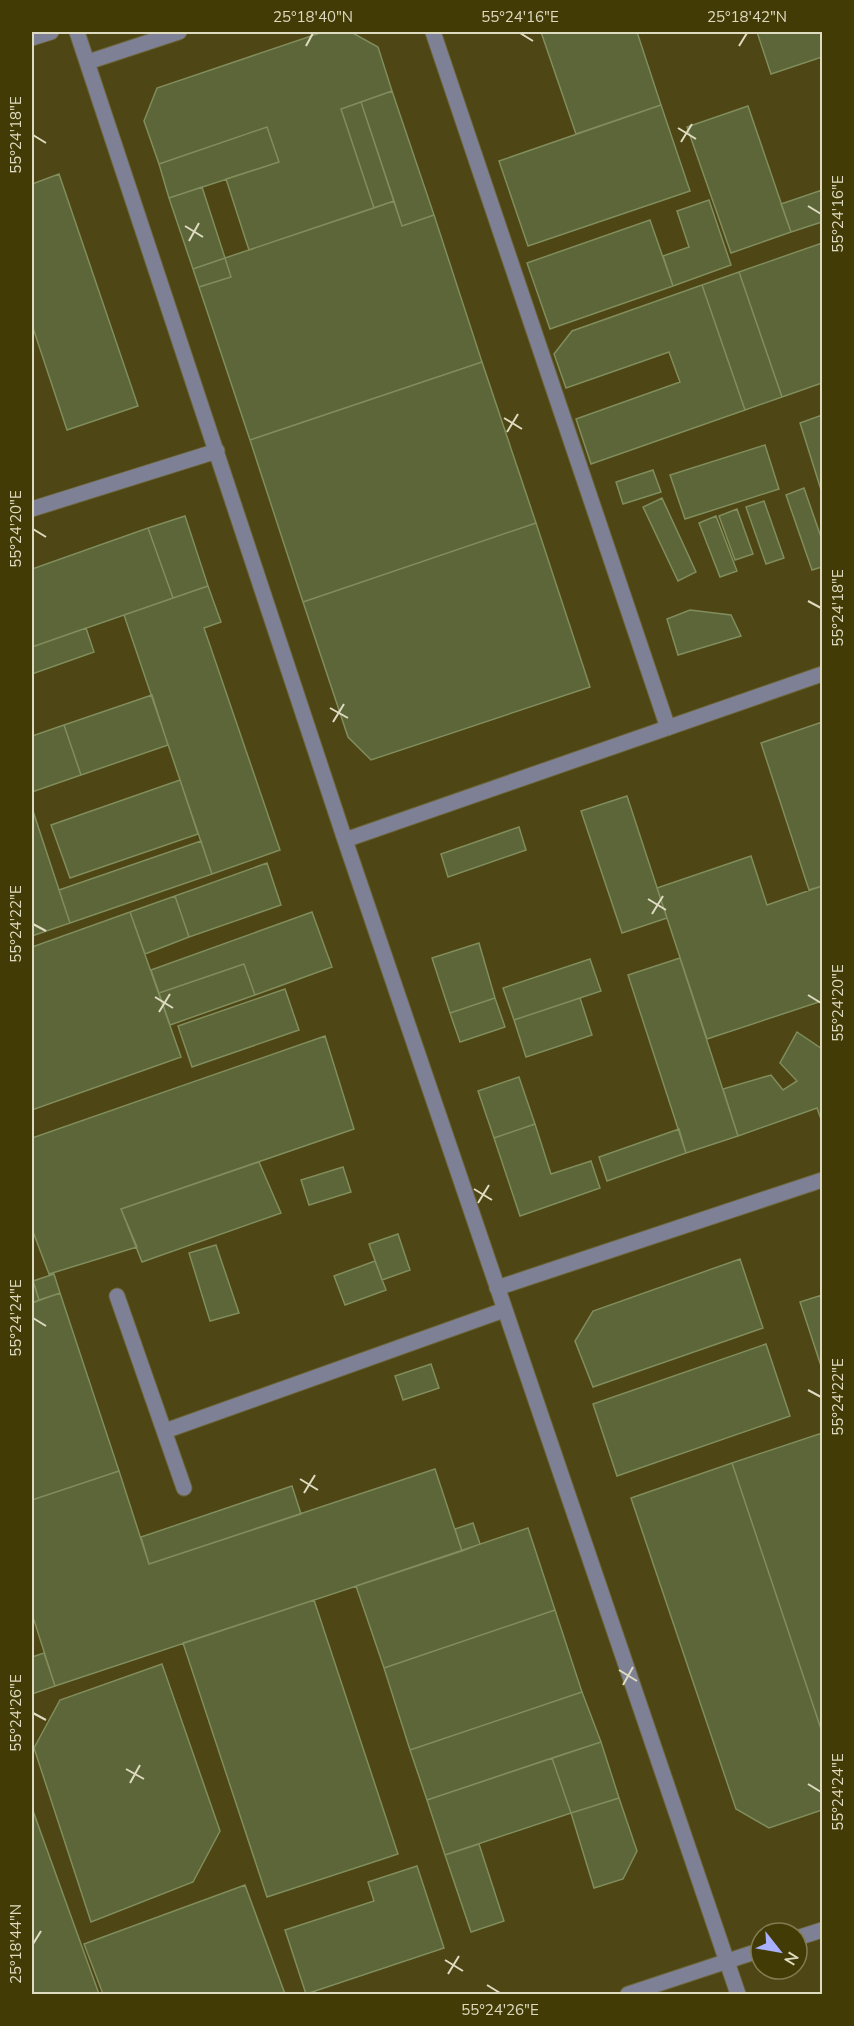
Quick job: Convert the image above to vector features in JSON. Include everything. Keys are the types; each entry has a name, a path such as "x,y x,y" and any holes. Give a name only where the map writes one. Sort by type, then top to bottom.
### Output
{"street":[{"path":"32,38 51,32"},
{"path":"77,32 218,451 345,840 738,1995"},
{"path":"88,62 179,32"},
{"path":"433,32 668,728"},
{"path":"32,509 218,451"},
{"path":"345,840 822,674"},
{"path":"497,1288 822,1180"},
{"path":"117,1296 184,1488"},
{"path":"165,1431 504,1310"},
{"path":"628,1995 749,1954"}],"building":[{"path":"323,32 351,32 378,47 392,91 341,109 374,208 249,250 226,179 279,162 267,127 159,164 144,121 157,88"},
{"path":"541,32 637,32 661,105 576,134"},
{"path":"757,32 822,32 822,57 771,74"},
{"path":"392,91 434,215 402,226 361,102"},
{"path":"361,102 394,201 374,208 341,109"},
{"path":"661,105 690,191 528,246 499,161"},
{"path":"748,106 791,232 731,253 687,127"},
{"path":"267,127 279,162 169,198 159,164"},
{"path":"59,174 138,406 67,430 32,325 32,184"},
{"path":"202,187 225,258 193,269 169,198"},
{"path":"822,190 822,222 791,232 781,204"},
{"path":"709,200 731,265 673,286 663,256 689,247 677,211"},
{"path":"394,201 402,226 434,215 482,362 250,440 199,287 231,277 225,258"},
{"path":"650,220 673,286 550,329 527,263"},
{"path":"822,243 822,383 782,397 739,272"},
{"path":"225,258 231,277 199,287 193,269"},
{"path":"739,272 782,397 745,410 702,285"},
{"path":"702,285 745,410 591,464 576,419 680,382 669,352 566,388 554,354 572,331"},
{"path":"482,362 536,523 303,602 250,440"},
{"path":"822,415 822,493 800,423"},
{"path":"765,445 779,489 685,519 670,475"},
{"path":"653,470 661,492 623,504 616,482"},
{"path":"804,488 822,540 822,567 812,570 786,495"},
{"path":"662,498 696,572 678,581 643,507"},
{"path":"764,501 784,558 766,564 746,507"},
{"path":"737,509 753,554 735,560 719,516"},
{"path":"185,516 208,586 173,598 148,528"},
{"path":"716,516 737,571 720,577 699,523"},
{"path":"536,523 590,687 371,760 348,737 303,602"},
{"path":"148,528 173,598 32,647 32,569"},
{"path":"208,586 221,622 204,628 280,850 212,874 124,615"},
{"path":"690,610 731,615 741,636 678,655 667,619"},
{"path":"86,628 94,652 32,674 32,647"},
{"path":"152,695 168,745 81,775 64,725"},
{"path":"822,722 822,886 809,890 761,743"},
{"path":"64,725 81,775 32,792 32,736"},
{"path":"180,780 198,834 70,878 51,825"},
{"path":"627,796 667,918 622,933 581,811"},
{"path":"32,808 70,923 32,936"},
{"path":"519,827 526,850 448,877 441,854"},
{"path":"201,841 212,874 70,923 59,890"},
{"path":"751,856 767,905 822,886 822,1001 707,1039 657,888"},
{"path":"267,863 281,905 189,937 175,896"},
{"path":"175,896 189,937 145,954 130,912"},
{"path":"130,912 181,1057 32,1110 32,947"},
{"path":"312,912 332,967 255,995 244,964 159,993 151,970"},
{"path":"479,943 495,998 450,1013 432,958"},
{"path":"680,958 738,1136 686,1153 628,975"},
{"path":"590,959 601,991 514,1020 503,988"},
{"path":"244,964 255,995 170,1025 159,993"},
{"path":"285,989 299,1030 192,1067 178,1026"},
{"path":"495,998 505,1027 460,1042 450,1013"},
{"path":"580,998 592,1035 526,1057 514,1020"},
{"path":"797,1032 822,1049 822,1122 817,1108 738,1136 723,1089 771,1075 783,1090 797,1081 780,1063"},
{"path":"325,1036 354,1129 121,1209 137,1247 49,1274 32,1229 32,1138"},
{"path":"519,1077 535,1124 494,1138 478,1091"},
{"path":"535,1124 551,1174 591,1161 600,1188 520,1216 494,1138"},
{"path":"679,1129 686,1153 607,1181 599,1157"},
{"path":"259,1162 281,1213 142,1262 121,1209"},
{"path":"343,1167 351,1192 309,1205 301,1180"},
{"path":"398,1234 410,1270 382,1280 369,1244"},
{"path":"216,1245 239,1313 210,1321 189,1253"},
{"path":"740,1259 763,1328 593,1387 575,1341 593,1311"},
{"path":"375,1261 386,1290 345,1305 334,1276"},
{"path":"54,1274 60,1293 39,1300 33,1281"},
{"path":"32,1277 39,1300 32,1303"},
{"path":"60,1293 119,1471 32,1500 32,1303"},
{"path":"822,1295 822,1369 800,1302"},
{"path":"766,1344 790,1416 617,1476 593,1404"},
{"path":"431,1364 439,1388 403,1400 395,1376"},
{"path":"822,1433 822,1732 732,1463"},
{"path":"732,1463 822,1732 822,1810 769,1828 736,1809 631,1498"},
{"path":"435,1469 462,1551 55,1686 32,1614 32,1500 119,1471 149,1564"},
{"path":"292,1486 301,1514 149,1564 141,1537"},
{"path":"473,1523 480,1544 462,1551 455,1529"},
{"path":"528,1528 555,1610 384,1668 356,1586"},
{"path":"314,1600 398,1854 267,1897 183,1643"},
{"path":"555,1610 582,1692 410,1750 384,1668"},
{"path":"44,1653 55,1686 32,1694 32,1657"},
{"path":"162,1664 220,1831 193,1882 91,1922 34,1748 60,1700"},
{"path":"582,1692 601,1742 427,1800 410,1750"},
{"path":"601,1742 619,1798 571,1813 552,1758"},
{"path":"552,1758 571,1813 445,1855 427,1800"},
{"path":"619,1798 637,1851 623,1879 594,1888 571,1813"},
{"path":"32,1808 99,1994 32,1994"},
{"path":"479,1844 504,1921 471,1932 445,1855"},
{"path":"417,1866 444,1948 306,1994 285,1930 374,1901 368,1882"},
{"path":"245,1885 285,1994 103,1994 84,1944"}]}
